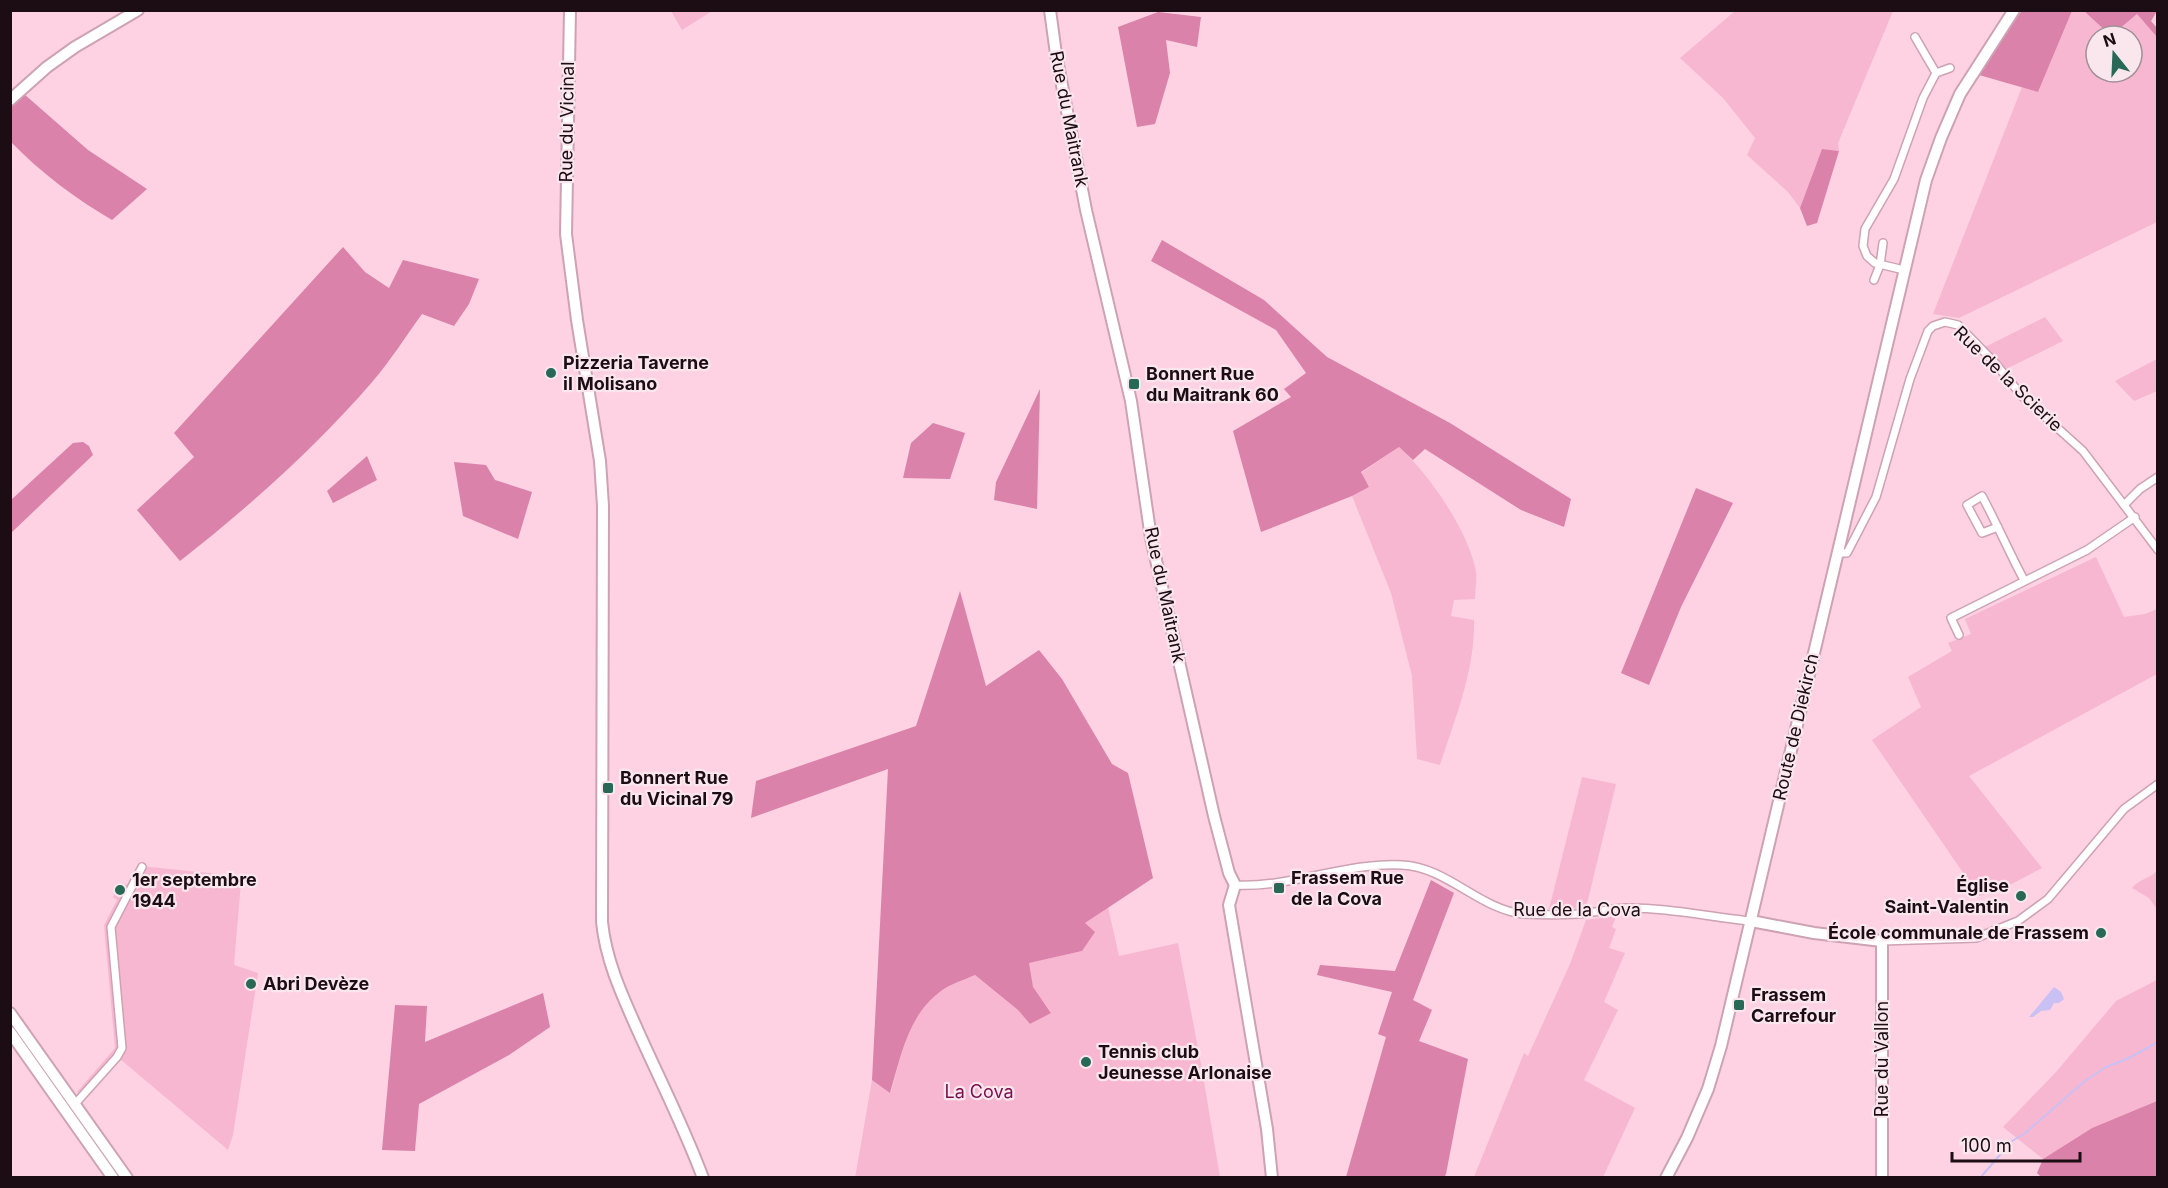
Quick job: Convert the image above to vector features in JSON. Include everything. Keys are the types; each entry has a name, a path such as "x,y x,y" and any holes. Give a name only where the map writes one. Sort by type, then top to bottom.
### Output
{"street":[{"path":"10,100 47,67 75,47 138,10"},
{"name":"Rue du Vicinal","path":"570,10 566,234 577,320 600,461 603,506 601,866 603,936 617,984 687,1133 703,1178"},
{"name":"Rue du Maitrank","path":"1050,10 1056,54 1086,210 1131,401 1151,538 1214,816 1235,885 1230,905 1267,1129 1272,1178"},
{"name":"Route de Diekirch","path":"1666,1178 1687,1138 1708,1089 1722,1046 1926,180 1960,94 2014,10"},
{"path":"1915,37 1936,73"},
{"path":"1904,270 1880,265 1867,256 1863,246 1865,229 1894,179 1923,98 1936,73 1950,68"},
{"path":"1874,280 1880,265 1883,243"},
{"name":"Rue de la Scierie","path":"1837,553 1848,553 1876,497 1910,379 1928,331 1933,326 1945,322 1958,325 1995,363 2022,396 2083,451 2124,505"},
{"path":"2157,477 2140,489 2124,505 2157,550"},
{"path":"1998,527 1982,533 1967,505 1982,496 1998,527 2002,537 2024,580"},
{"path":"1959,635 1951,618 2087,550 2135,518"},
{"path":"1751,921 1815,933 1882,941 1976,938 2018,921 2048,899 2124,809 2157,784"},
{"name":"Rue de la Cova","path":"1235,885 1294,880 1370,866 1412,866 1435,874 1488,903 1524,914 1578,914 1624,908 1751,921"},
{"path":"75,1104 117,1057 122,1048 111,927 142,867"},
{"name":"Rue du Vallon","path":"1882,941 1882,1178"},
{"path":"10,1013 127,1178"},
{"path":"10,1032 114,1178"}],"green space":[{"path":"671,11 712,11 682,30"},
{"path":"1735,11 1893,11 1838,143 1839,151 1822,149 1800,208 1788,192 1747,155 1755,138 1723,98 1680,58"},
{"path":"2072,11 2084,11 2098,24 2084,24 2084,84 2144,84 2144,24 2126,24 2137,14 2157,37 2157,222 1959,318 1933,314 2022,87 2038,92"},
{"path":"2045,317 2063,341 2006,369 1985,347"},
{"path":"2157,359 2157,391 2134,401 2115,381"},
{"path":"1399,447 1411,458 1445,502 1464,536 1476,571 1475,599 1454,600 1451,616 1474,620 1473,639 1468,676 1440,765 1417,759 1412,676 1391,593 1352,496 1369,487 1361,473"},
{"path":"2096,557 2124,617 2145,614 2157,609 2157,674 1969,776 2042,868 2000,890 1979,896 1872,740 1921,707 1908,677 1952,651 1948,643 1971,634 1965,619"},
{"path":"1582,777 1616,784 1586,908 1549,909"},
{"path":"140,866 238,876 241,882 234,965 258,973 233,1135 228,1150 120,1059 84,1101 77,1092 115,1048 104,925 117,900 113,897 121,883 127,885"},
{"path":"2157,871 2157,909 2149,898 2132,888"},
{"name":"La Cova","path":"1108,907 1119,956 1178,943 1220,1177 855,1178 872,1080 891,1092 907,1037 921,1011 930,1000 949,986 975,975 1018,1010 1030,1024 1051,1012 1032,987 1028,963 1082,951 1085,923"},
{"path":"1616,916 1612,927 1616,929 1609,948 1625,953 1604,1002 1618,1010 1584,1080 1635,1108 1603,1177 1474,1177 1524,1053 1528,1056 1570,964 1586,920"},
{"path":"2157,980 2157,1101 2092,1128 2043,1159 2003,1127 2056,1072 2116,1001"}],"shaded area":[{"path":"2022,11 2072,11 2038,92 1979,75 2008,28"},
{"path":"2084,11 2157,11 2151,21 2157,28 2157,37 2137,14 2125,24 2098,24"},
{"path":"1158,12 1201,17 1197,47 1166,40 1170,73 1155,124 1137,127 1118,27"},
{"path":"24,94 88,150 147,189 112,220 59,184 11,142 11,107"},
{"path":"1822,149 1839,151 1817,223 1807,226 1800,208"},
{"path":"1162,240 1264,300 1327,357 1450,423 1571,499 1564,527 1521,510 1425,449 1413,460 1399,447 1361,472 1369,487 1261,532 1233,431 1291,397 1284,389 1306,373 1276,330 1151,261"},
{"path":"343,247 365,272 389,288 403,260 479,279 469,304 454,326 422,314 380,373 305,453 256,498 180,561 137,510 194,457 174,433"},
{"path":"1040,389 1037,509 994,500 996,482"},
{"path":"933,423 965,433 950,479 903,478 911,443"},
{"path":"83,442 89,446 93,455 11,533 11,500 73,443"},
{"path":"367,456 377,480 333,503 327,491"},
{"path":"454,462 486,465 495,480 532,492 518,539 463,516"},
{"path":"1696,488 1733,503 1681,607 1649,685 1621,673"},
{"path":"960,591 986,686 1039,650 1062,679 1112,764 1128,773 1153,878 1085,923 1095,932 1082,951 1029,963 1033,987 1051,1013 1030,1024 1018,1010 975,975 941,991 930,1001 913,1024 902,1051 890,1093 872,1080 888,769 751,818 756,781 916,726"},
{"path":"1431,880 1454,893 1413,1000 1432,1010 1419,1041 1468,1059 1446,1174 1444,1178 1346,1177 1386,1037 1378,1034 1392,992 1317,975 1320,965 1395,971"},
{"path":"2054,987 2061,992 2064,999 2059,1003 2054,1003 2050,1010 2041,1011 2029,1017"},
{"path":"543,993 550,1027 509,1055 419,1104 415,1151 382,1150 395,1005 427,1006 425,1042"},
{"path":"2157,1101 2157,1176 2154,1178 2042,1178 2037,1173 2043,1159 2092,1128"}],"waterway":[{"path":"1980,1178 2012,1141 2024,1134 2085,1081 2106,1067 2129,1058 2158,1042"}],"place":[{"name":"Pizzeria Taverne il Molisano","path":"551,373"},
{"name":"Bonnert Rue du Maitrank 60","path":"1134,384"},
{"name":"Bonnert Rue du Vicinal 79","path":"608,788"},
{"name":"Frassem Rue de la Cova","path":"1279,888"},
{"name":"1er septembre 1944","path":"120,890"},
{"name":"Église Saint-Valentin","path":"2021,896"},
{"name":"École communale de Frassem","path":"2101,933"},
{"name":"Abri Devèze","path":"251,984"},
{"name":"Frassem Carrefour","path":"1739,1005"},
{"name":"Tennis club Jeunesse Arlonaise","path":"1086,1062"}]}
